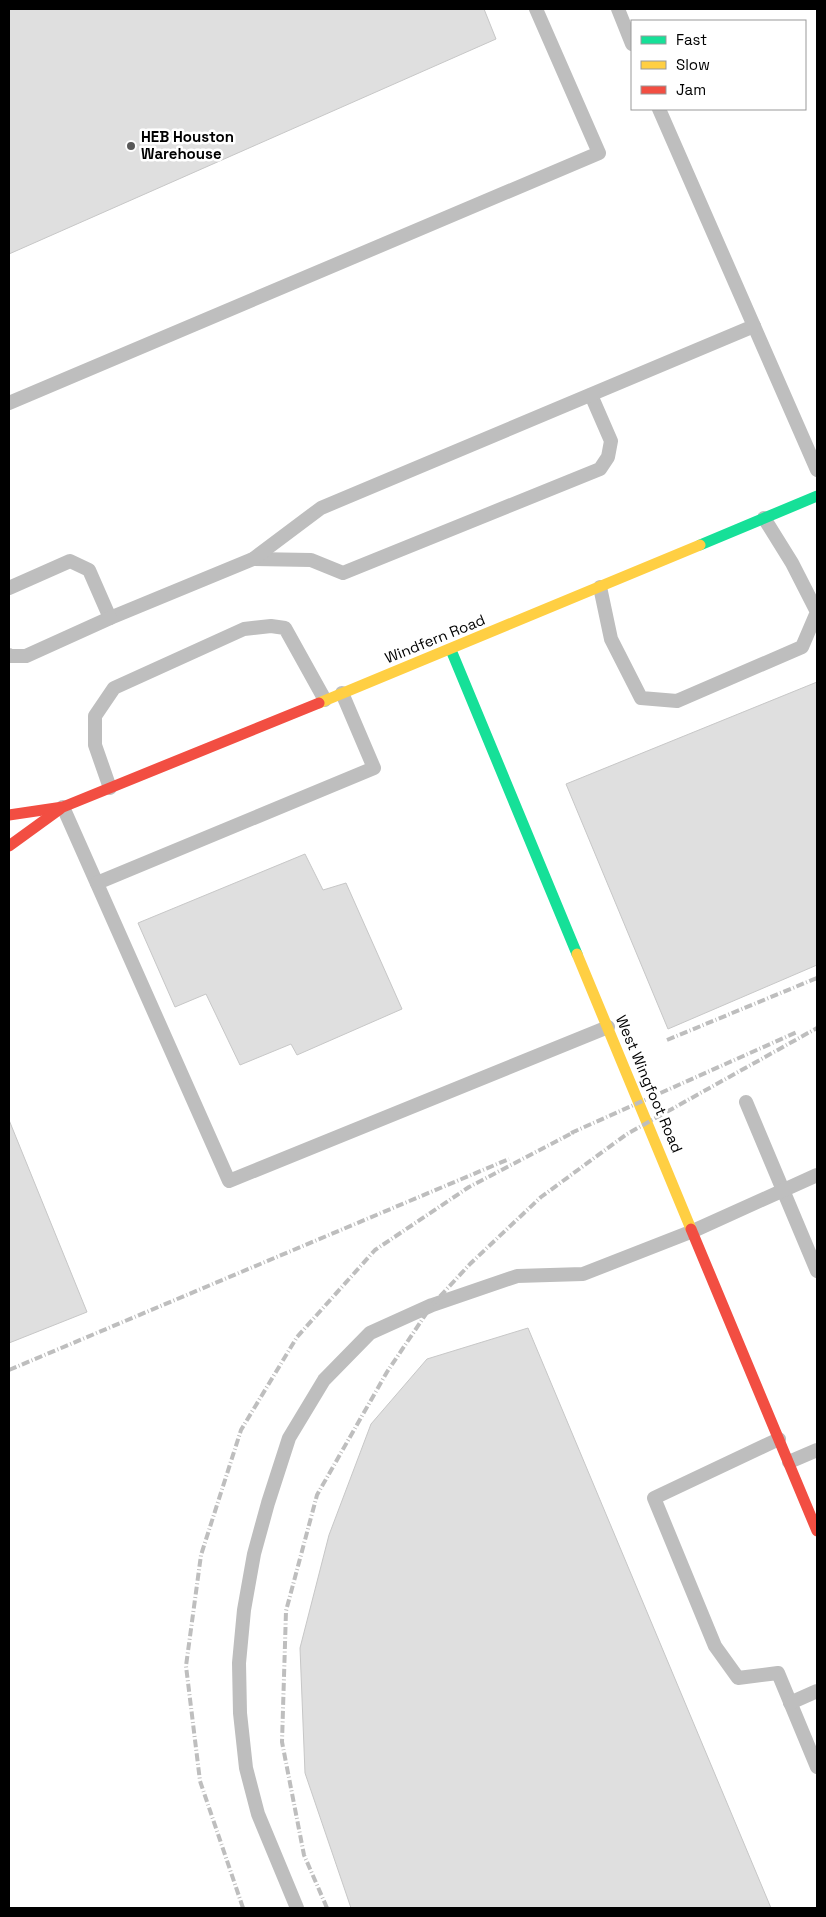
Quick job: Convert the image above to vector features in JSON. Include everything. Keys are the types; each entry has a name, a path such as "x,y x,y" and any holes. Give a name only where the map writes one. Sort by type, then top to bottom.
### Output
{"street":[{"name":"Windfern Road","path":"9,815 63,807 451,650 817,496"},
{"name":"West Wingfoot Road","path":"451,650 817,1531"},
{"name":"Windfern Road","path":"9,846 63,807"}],"lane":[{"path":"9,403 599,153 536,9"},
{"path":"618,9 631,42"},
{"path":"659,110 817,470"},
{"path":"9,655 26,656 110,618 254,559 321,508 754,326"},
{"path":"254,559 311,560 343,573 600,469 608,457 611,441 591,396"},
{"path":"600,587 611,639 641,698 677,701 802,647 817,612 792,563 764,518"},
{"path":"9,588 70,561 89,570 110,618"},
{"path":"110,788 95,745 95,716 114,688 244,629 271,626 285,628 326,700"},
{"path":"97,883 374,768 342,693"},
{"path":"63,807 229,1181 608,1027"},
{"path":"746,1102 817,1271"},
{"path":"297,1908 258,1814 246,1768 240,1713 239,1663 244,1610 252,1563 268,1502 289,1438 324,1380 370,1333 432,1305 517,1276 583,1274 693,1231 817,1174"},
{"path":"779,1439 654,1498 714,1646 738,1678 778,1673 817,1767"},
{"path":"789,1462 817,1450"},
{"path":"790,1703 817,1691"}],"building":[{"name":"HEB Houston Warehouse","path":"9,9 484,9 496,39 9,254"},
{"path":"817,682 817,965 668,1029 566,784"},
{"path":"305,854 323,890 346,883 402,1009 297,1055 291,1044 240,1065 206,994 175,1007 138,923"},
{"path":"9,1120 87,1312 9,1343"},
{"path":"528,1328 771,1908 351,1908 305,1773 300,1648 329,1535 371,1424 427,1359"}],"railway":[{"path":"667,1040 817,978"},
{"path":"327,1908 304,1855 282,1742 286,1611 317,1495 387,1372 432,1305 470,1264 541,1197 627,1134 817,1028"},
{"path":"571,1133 797,1032"},
{"path":"243,1908 200,1781 186,1666 201,1555 241,1430 297,1337 375,1250 469,1187 576,1131"},
{"path":"9,1370 509,1159"}],"traffic: fast":[{"path":"700,545 817,496"},
{"path":"451,650 577,954"}],"traffic: slow":[{"path":"319,703 700,545"},
{"path":"577,954 691,1229"}],"traffic: jam":[{"path":"9,815 63,807 319,703"},
{"path":"9,846 60,809"},
{"path":"691,1229 817,1531"}],"place":[{"name":"HEB Houston Warehouse","path":"131,146"}]}
